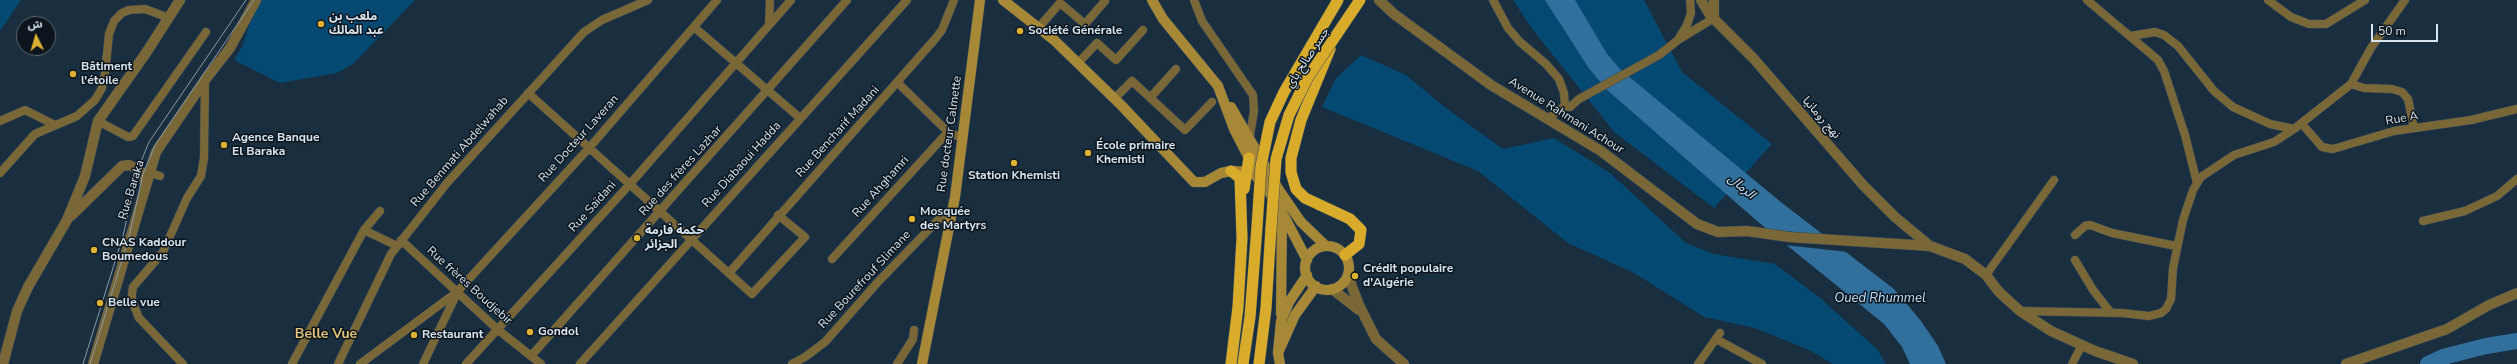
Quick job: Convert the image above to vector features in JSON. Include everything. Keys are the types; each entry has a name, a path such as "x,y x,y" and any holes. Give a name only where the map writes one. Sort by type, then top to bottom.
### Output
{"highway":[{"path":"1243,364 1250,318 1261,166 1270,122 1284,92 1338,0"},
{"name":"جسر صالح باي","path":"1259,364 1266,308 1276,159 1284,129 1308,77 1332,44 1360,0"},
{"path":"1332,44 1301,120 1291,158 1294,184 1305,198 1350,219 1361,230 1361,240 1345,255"},
{"path":"1241,212 1249,158"},
{"path":"1231,171 1240,178 1241,212 1240,286 1231,364"}],"main road":[{"name":"Rue docteur Calmette","path":"922,364 952,210 963,138 980,0"},
{"path":"1003,0 1039,28 1078,63 1194,182 1205,182 1221,173 1231,171 1247,171 1255,175 1264,184"},
{"path":"1152,0 1163,19 1218,86 1279,190 1301,222 1326,246 1340,250 1345,255 1349,265 1348,276 1342,284 1332,289 1316,286 1307,275"},
{"path":"1218,86 1234,130 1275,203 1282,212 1307,260 1307,275 1289,302 1281,322"},
{"path":"1280,364 1278,353 1281,322 1282,212"},
{"path":"1307,260 1314,250 1326,246"},
{"path":"1278,353 1295,315 1316,286"}],"street":[{"path":"3,364 17,311 31,280 67,220 85,176 98,121 180,0"},
{"name":"Rue Baraka","path":"93,364 133,242 146,191 155,175 156,152 204,80 230,48 256,0"},
{"name":"Rue Benmati Abdelwahab","path":"338,364 375,284 399,243 447,183 528,93 593,24 648,0"},
{"name":"Rue Docteur Laveran","path":"457,292 589,148 717,0"},
{"path":"769,24 770,0"},
{"name":"Rue Saïdani","path":"466,364 630,184 790,0"},
{"name":"Rue des frères Lazhar","path":"530,356 768,92 847,0"},
{"name":"Rue Diabaoui Hadda","path":"580,364 907,0"},
{"name":"Rue Bencharif Madani","path":"729,273 778,215 898,83 942,30 954,0"},
{"path":"1194,0 1202,21 1253,96 1254,111 1249,137 1249,158"},
{"name":"Avenue Rahmani Achour","path":"1379,0 1394,14 1491,85 1601,151 1697,224 1718,232 1747,231 1789,237 1930,246"},
{"path":"1493,0 1508,28 1520,42 1546,64 1559,79 1564,93 1565,106"},
{"path":"1678,40 1687,25 1691,13 1690,0"},
{"name":"نهج رومانيا","path":"1701,0 1714,18 1754,59 1863,185 1894,217 1930,246"},
{"path":"1547,119 1565,106 1570,107 1579,99 1659,55 1678,40 1714,18 1714,0"},
{"path":"2087,0 2158,60 2164,71 2185,135 2197,183"},
{"path":"2268,0 2291,17 2309,24 2326,24 2366,0"},
{"path":"2020,311 2155,315 2166,310 2171,298 2176,246 2188,205 2197,183 2206,172 2234,156 2274,142 2302,124 2351,84 2371,48 2405,0"},
{"path":"1039,28 1060,3 1085,24 1105,1"},
{"path":"1,170 34,134 77,116 95,100 102,88 105,74 109,34 114,21 122,13 129,10 145,9 169,18"},
{"path":"694,27 800,118"},
{"path":"1078,63 1097,43 1116,60 1143,30"},
{"path":"98,121 128,137 133,136 206,32"},
{"path":"2130,36 2155,32 2164,35 2178,46 2214,91 2233,107 2270,124 2294,129"},
{"path":"1150,98 1176,69"},
{"path":"178,363 139,318 132,301 132,294 133,287 163,252 187,198 201,176 204,158 204,80"},
{"path":"1114,99 1132,81 1185,130 1212,102"},
{"path":"898,83 948,132 963,138"},
{"path":"2351,84 2364,88 2392,88 2402,92 2408,99 2414,128"},
{"path":"528,93 752,294 805,237 778,215"},
{"name":"Rue A","path":"2302,124 2322,147 2333,149 2394,131 2471,120 2517,109"},
{"path":"0,121 25,110 55,125"},
{"name":"Rue Ahghamri","path":"832,259 948,132"},
{"path":"67,220 122,166 129,165 145,175 146,191"},
{"path":"1986,275 2054,180"},
{"path":"2423,221 2465,211 2497,196 2517,180"},
{"name":"Rue Bourefrouf Slimane","path":"792,364 805,358 825,342 882,277 938,219 952,210"},
{"path":"292,364 364,230 380,211"},
{"path":"2075,235 2085,226 2090,225 2117,234 2176,246"},
{"name":"Rue frères Boudjebir","path":"364,230 399,243 457,292 497,329 541,364"},
{"path":"1930,246 1965,259 1986,275 1999,292 2020,311 2052,331 2082,345 2133,364"},
{"path":"2075,260 2093,290 2111,313"},
{"path":"1348,276 1363,315 1380,344 1404,364"},
{"path":"1332,289 1363,315"},
{"path":"360,364 457,292"},
{"path":"423,364 457,292"},
{"path":"2346,364 2447,329 2488,305 2517,293"},
{"path":"897,364 913,339 914,330"},
{"path":"1698,364 1718,336 1762,364"},
{"path":"2072,364 2082,345"}],"shaded area":[{"path":"0,0 21,0 0,31"},
{"name":"ملعب بن عبد المالك","path":"257,0 415,0 353,64 337,73 280,83 234,60 242,47"},
{"path":"1513,0 1644,0 1682,72 1772,144 1714,208 1614,132 1530,26"},
{"path":"1361,55 1406,75 1446,108 1503,149 1554,138 1610,173 1686,243 1714,254 1775,264 1819,297 1877,349 1886,364 1833,364 1809,350 1755,328 1704,317 1634,273 1568,243 1478,171 1322,107 1336,78"}],"water":[{"name":"Oued Rhummel","path":"1545,0 1575,0 1607,54 1621,70 1782,203 1894,289 1921,321 1938,346 1946,364 1910,364 1902,347 1884,324 1757,221 1606,89 1588,67"}],"pier":[{"path":"1764,229 1825,235 1848,252 1785,245"}],"waterway":[{"path":"2428,364 2443,357 2486,346 2517,341"}],"tram line":[{"path":"83,364 123,236 138,169 149,142 246,0"},
{"path":"90,364 129,237 143,174 155,145 254,0"}],"place":[{"name":"ملعب بن عبد المالك","path":"321,24"},
{"name":"Société Générale","path":"1020,31"},
{"name":"Bâtiment l'étoile","path":"73,74"},
{"name":"Agence Banque El Baraka","path":"224,145"},
{"name":"École primaire Khemisti","path":"1088,153"},
{"name":"Station Khemisti","path":"1014,163"},
{"name":"Mosquée des Martyrs","path":"912,219"},
{"name":"حكمة فارمة الجزائر","path":"637,238"},
{"name":"CNAS Kaddour Boumedous","path":"94,250"},
{"name":"Crédit populaire d'Algérie","path":"1355,276"},
{"name":"Belle vue","path":"100,303"},
{"name":"Gondol","path":"530,332"},
{"name":"Restaurant","path":"414,335"}],"district":[{"name":"Belle Vue","path":"326,335"}],"water label":[{"name":"الرمال","path":"1741,187"}]}
